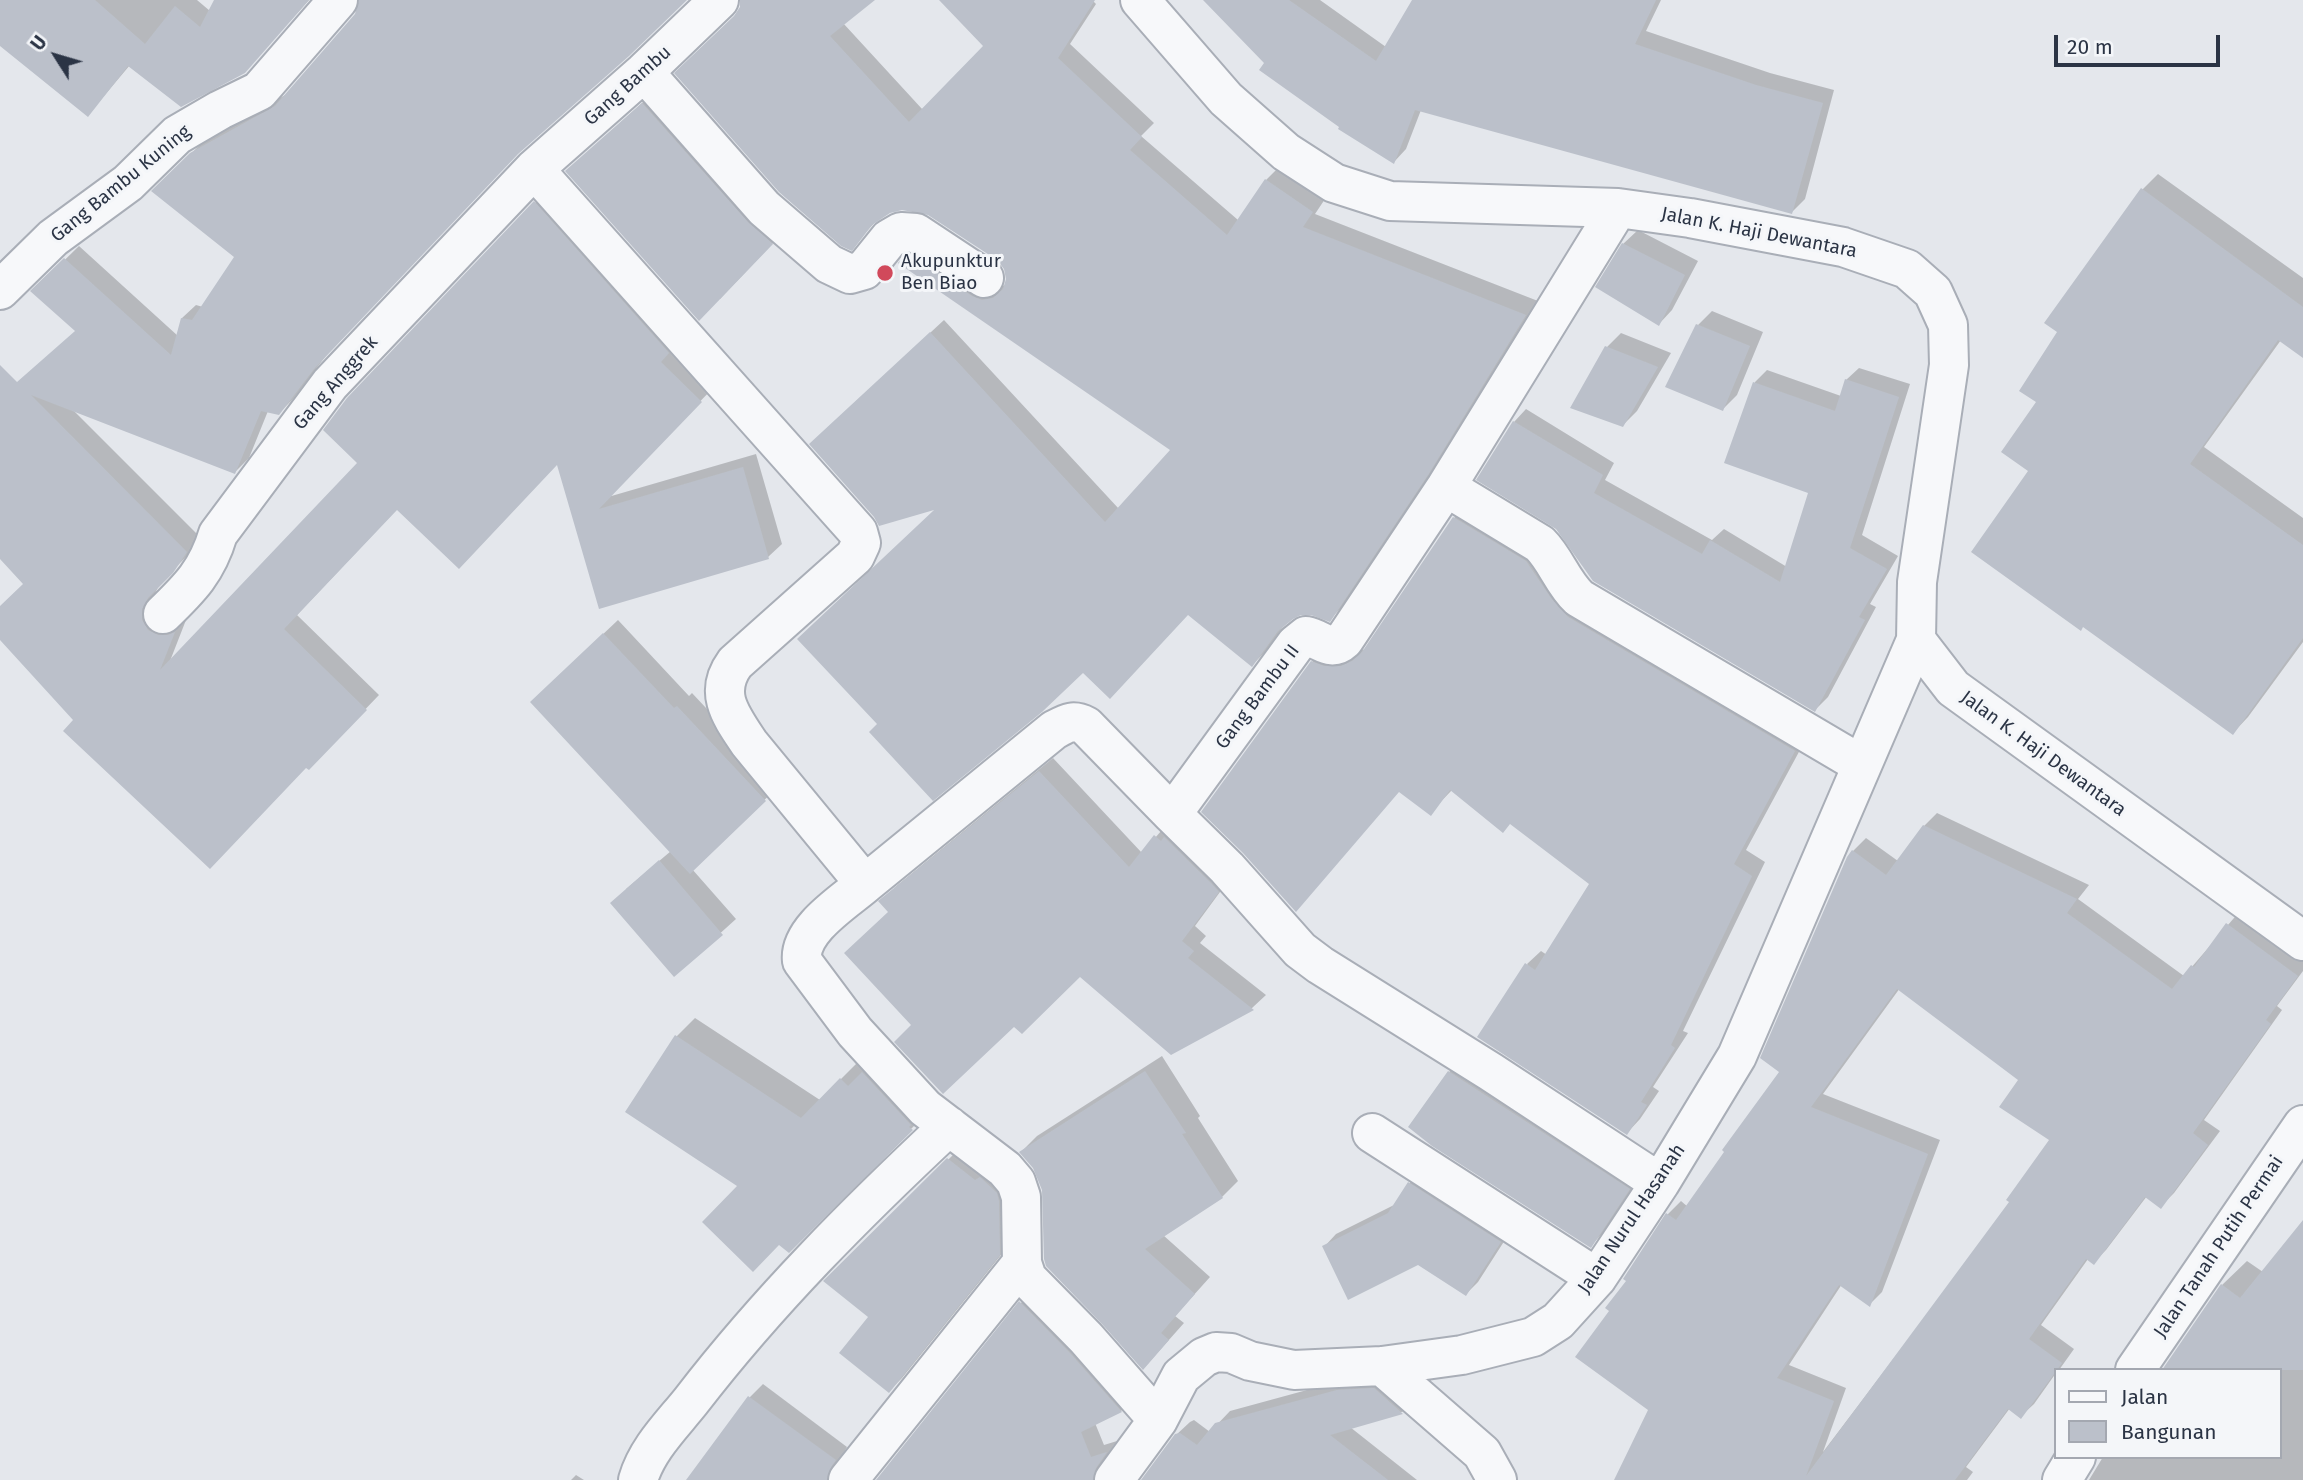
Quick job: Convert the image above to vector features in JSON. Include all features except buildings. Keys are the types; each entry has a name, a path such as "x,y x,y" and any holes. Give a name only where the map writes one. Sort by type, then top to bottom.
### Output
{"street":[{"name":"Gang Bambu Kuning","path":"0,290 53,238 128,183 177,135 259,91 338,0"},
{"name":"Gang Bambu","path":"534,169 644,72 719,0"},
{"name":"Jalan K. Haji Dewantara","path":"1140,0 1226,99 1286,152 1334,183 1390,201 1618,208 1690,218 1843,247 1908,268 1933,292 1948,324 1949,365 1917,582 1916,640 1952,688 2303,941"},
{"path":"644,72 764,208 829,264 850,274 864,270 889,239 901,232 916,233 984,278"},
{"path":"534,169 858,532 861,543 855,556 736,663 725,680 723,693 733,719 749,743 865,884"},
{"name":"Gang Anggrek","path":"163,614 196,582 210,560 218,534 330,384 534,169"},
{"name":"Gang Bambu II","path":"1172,814 1296,644 1306,636 1331,647 1336,647 1344,640 1446,486 1618,208"},
{"path":"1446,486 1540,544 1579,598 1862,765"},
{"name":"Jalan Nurul Hasanah","path":"1114,1480 1158,1420 1181,1376 1204,1357 1216,1352 1231,1353 1250,1361 1294,1370 1382,1366 1462,1355 1533,1337 1558,1321 1597,1278 1660,1183 1737,1056 1916,640"},
{"path":"1158,1420 1086,1338 1027,1278 1022,1264 1021,1197 1016,1182 1005,1169 925,1108 855,1032 802,961 804,942 812,930 1054,730 1069,722 1077,721 1086,726 1227,868 1300,950 1660,1183"},
{"name":"Jalan Tanah Putih Permai","path":"2136,1368 2303,1125"},
{"path":"638,1480 649,1453 727,1354 791,1282 949,1126"},
{"path":"1372,1133 1597,1278"},
{"path":"848,1480 1022,1264"},
{"path":"1382,1366 1482,1453 1497,1480"},
{"path":"2062,1480 2075,1459"}],"place":[{"name":"Akupunktur Ben Biao","path":"885,273"}]}
